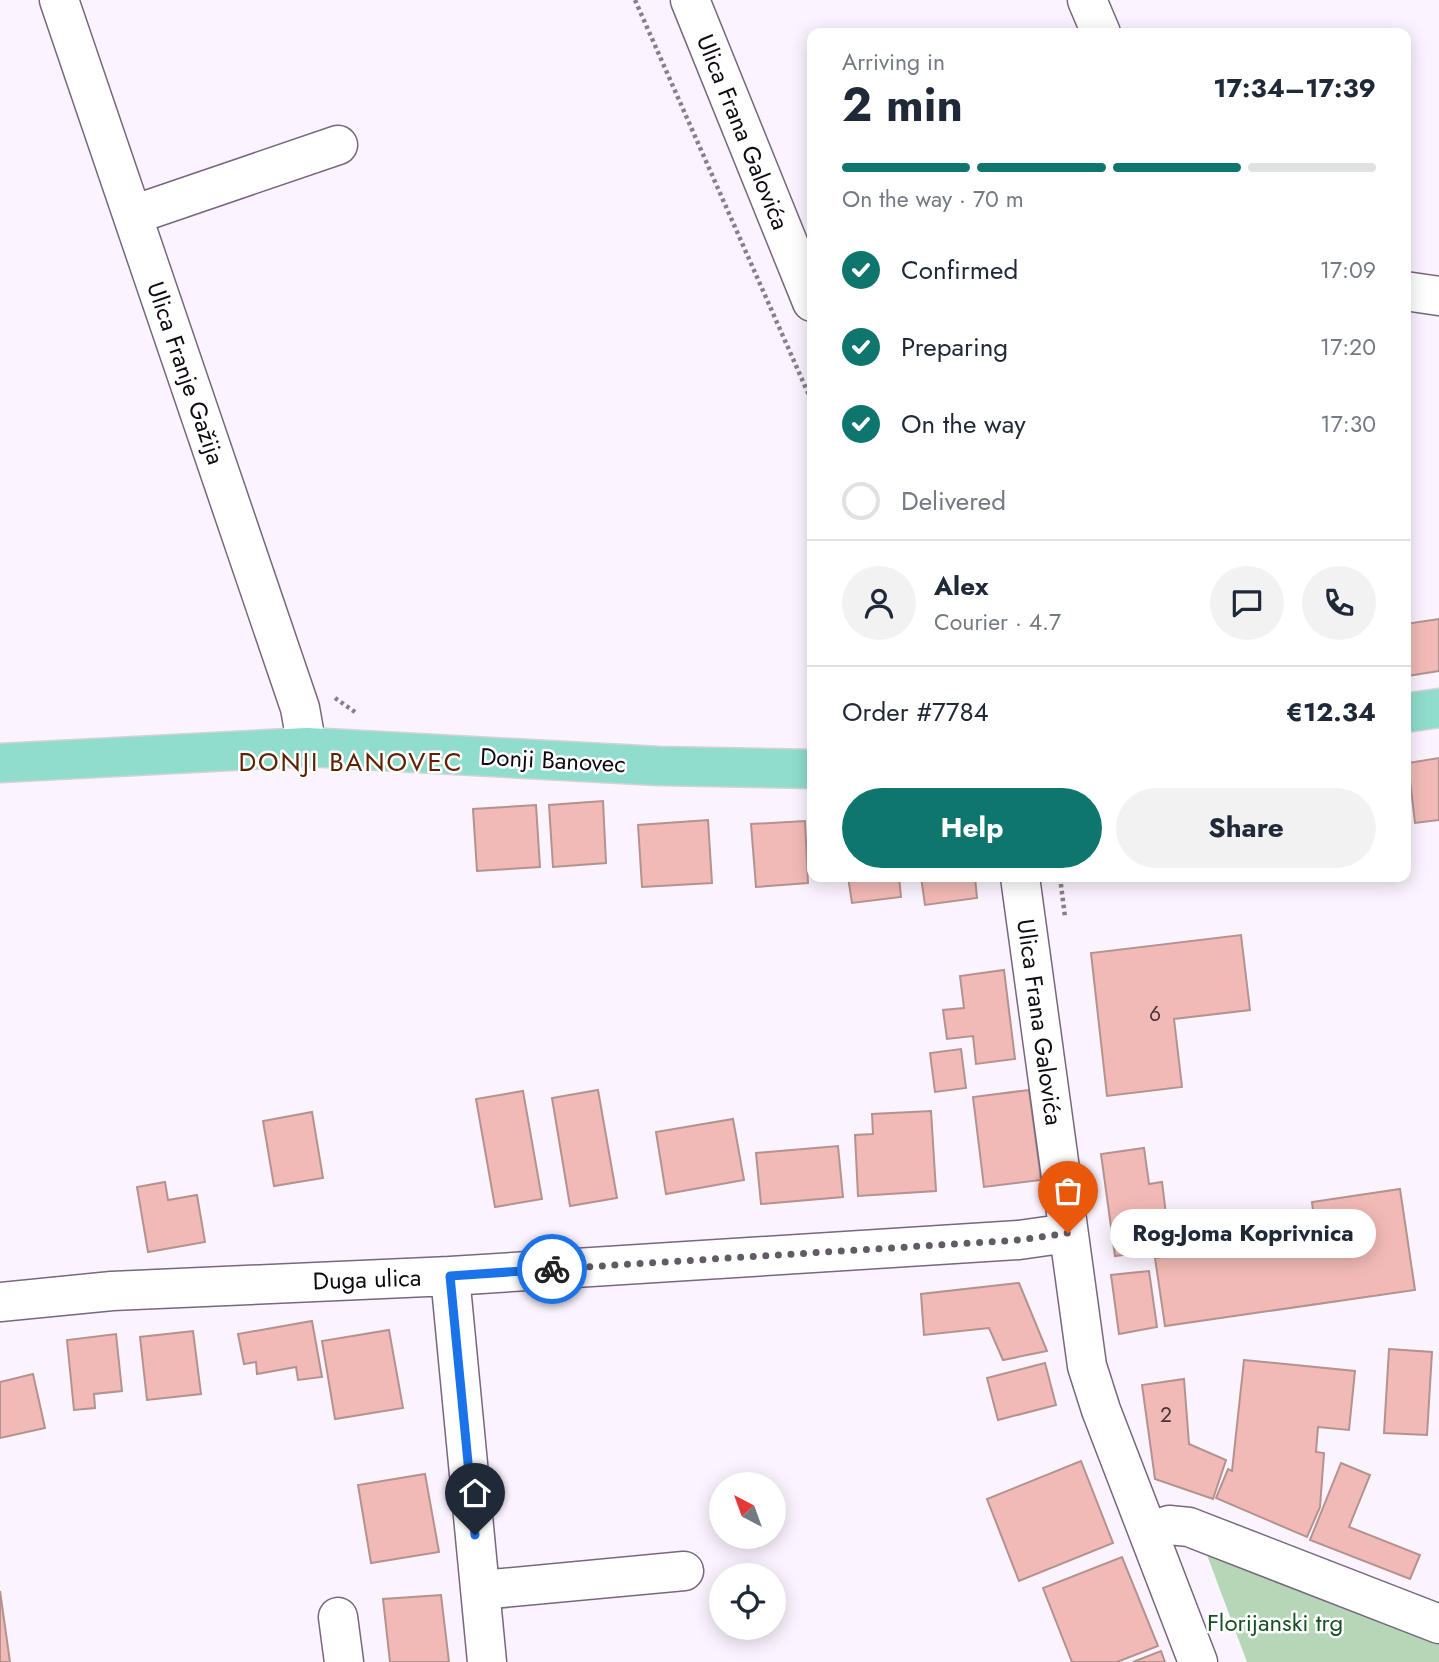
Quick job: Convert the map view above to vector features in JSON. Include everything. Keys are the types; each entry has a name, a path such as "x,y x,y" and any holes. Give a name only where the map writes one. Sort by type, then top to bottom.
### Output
{"main road":[{"path":"1411,712 1439,708"},
{"name":"Donji Banovec","path":"0,763 307,747 659,766 807,769"}],"street":[{"name":"Ulica Franje Gažija","path":"59,0 300,708 307,747"},
{"name":"Ulica Frana Galovića","path":"690,0 807,290"},
{"path":"1087,0 1099,28"},
{"path":"133,215 338,145"},
{"path":"1411,292 1439,296"},
{"name":"Ulica Frana Galovića","path":"1021,882 1087,1366 1101,1410 1150,1531"},
{"name":"Duga ulica","path":"0,1302 113,1291 450,1276 1019,1240 1068,1233"},
{"path":"450,1276 487,1662"},
{"path":"1198,1662 1150,1531 1169,1525 1189,1527 1439,1624"},
{"path":"481,1590 684,1571"},
{"path":"338,1617 344,1662"}],"path":[{"path":"635,0 807,391"}],"green space":[{"name":"Florijanski trg","path":"1207,1555 1439,1639 1439,1662 1247,1662"}],"building":[{"path":"1439,619 1439,671 1411,675 1411,623"},
{"path":"1439,758 1439,820 1415,823 1411,763"},
{"path":"603,801 606,863 553,867 549,805"},
{"path":"536,805 540,867 477,871 473,809"},
{"path":"708,820 712,883 642,887 638,825"},
{"path":"805,821 808,883 756,887 751,824"},
{"path":"849,882 900,882 901,897 852,903"},
{"path":"922,882 975,882 977,898 925,905"},
{"path":"1241,935 1250,1010 1174,1019 1182,1087 1107,1096 1091,953"},
{"path":"1004,970 1015,1059 976,1064 973,1036 947,1039 943,1010 964,1008 960,976"},
{"path":"961,1049 966,1088 935,1092 930,1053"},
{"path":"598,1090 617,1198 570,1206 552,1098"},
{"path":"1029,1090 1041,1180 984,1187 973,1097"},
{"path":"523,1091 542,1199 495,1207 476,1099"},
{"path":"931,1111 936,1191 858,1196 855,1135 873,1134 872,1114"},
{"path":"312,1112 323,1178 274,1186 263,1121"},
{"path":"733,1119 744,1180 666,1194 656,1132"},
{"path":"838,1146 843,1197 761,1204 756,1153"},
{"path":"1144,1148 1149,1184 1162,1182 1167,1223 1155,1225 1158,1250 1115,1256 1101,1154"},
{"path":"165,1182 168,1200 197,1195 205,1242 148,1252 137,1187"},
{"path":"1400,1189 1415,1290 1165,1326 1155,1258 1316,1235 1312,1202"},
{"path":"1149,1271 1157,1327 1119,1334 1111,1275"},
{"path":"1019,1283 1047,1351 1003,1360 989,1328 924,1335 921,1294"},
{"path":"312,1321 322,1377 298,1380 296,1367 257,1374 256,1362 244,1364 238,1334"},
{"path":"389,1330 403,1408 335,1419 322,1341"},
{"path":"193,1331 201,1394 147,1400 140,1337"},
{"path":"116,1334 122,1391 94,1394 95,1408 74,1410 67,1340"},
{"path":"1389,1349 1432,1352 1427,1435 1384,1433"},
{"path":"1244,1360 1355,1371 1349,1430 1318,1427 1316,1452 1324,1453 1320,1507 1307,1537 1216,1498 1228,1469 1232,1471"},
{"path":"1045,1363 1056,1405 998,1420 987,1378"},
{"path":"33,1374 45,1428 0,1438 0,1382"},
{"path":"1184,1379 1189,1444 1226,1460 1213,1499 1155,1479 1142,1385"},
{"path":"1081,1461 1113,1543 1019,1581 987,1499"},
{"path":"1341,1463 1370,1475 1349,1527 1420,1555 1410,1579 1310,1540"},
{"path":"425,1474 439,1552 371,1563 358,1485"},
{"path":"1122,1557 1158,1646 1117,1662 1072,1662 1043,1588"},
{"path":"0,1591 10,1662 0,1662"},
{"path":"441,1595 449,1662 390,1662 383,1599"},
{"path":"1161,1651 1165,1662 1133,1662"}],"way so far":[{"path":"552,1269 1019,1240 1068,1233"}],"place":[{"name":"Rog-Joma Koprivnica","path":"1068,1233"}],"district":[{"name":"DONJI BANOVEC","path":"351,762"}],"route":[{"path":"475,1535 450,1276 552,1269"}]}
